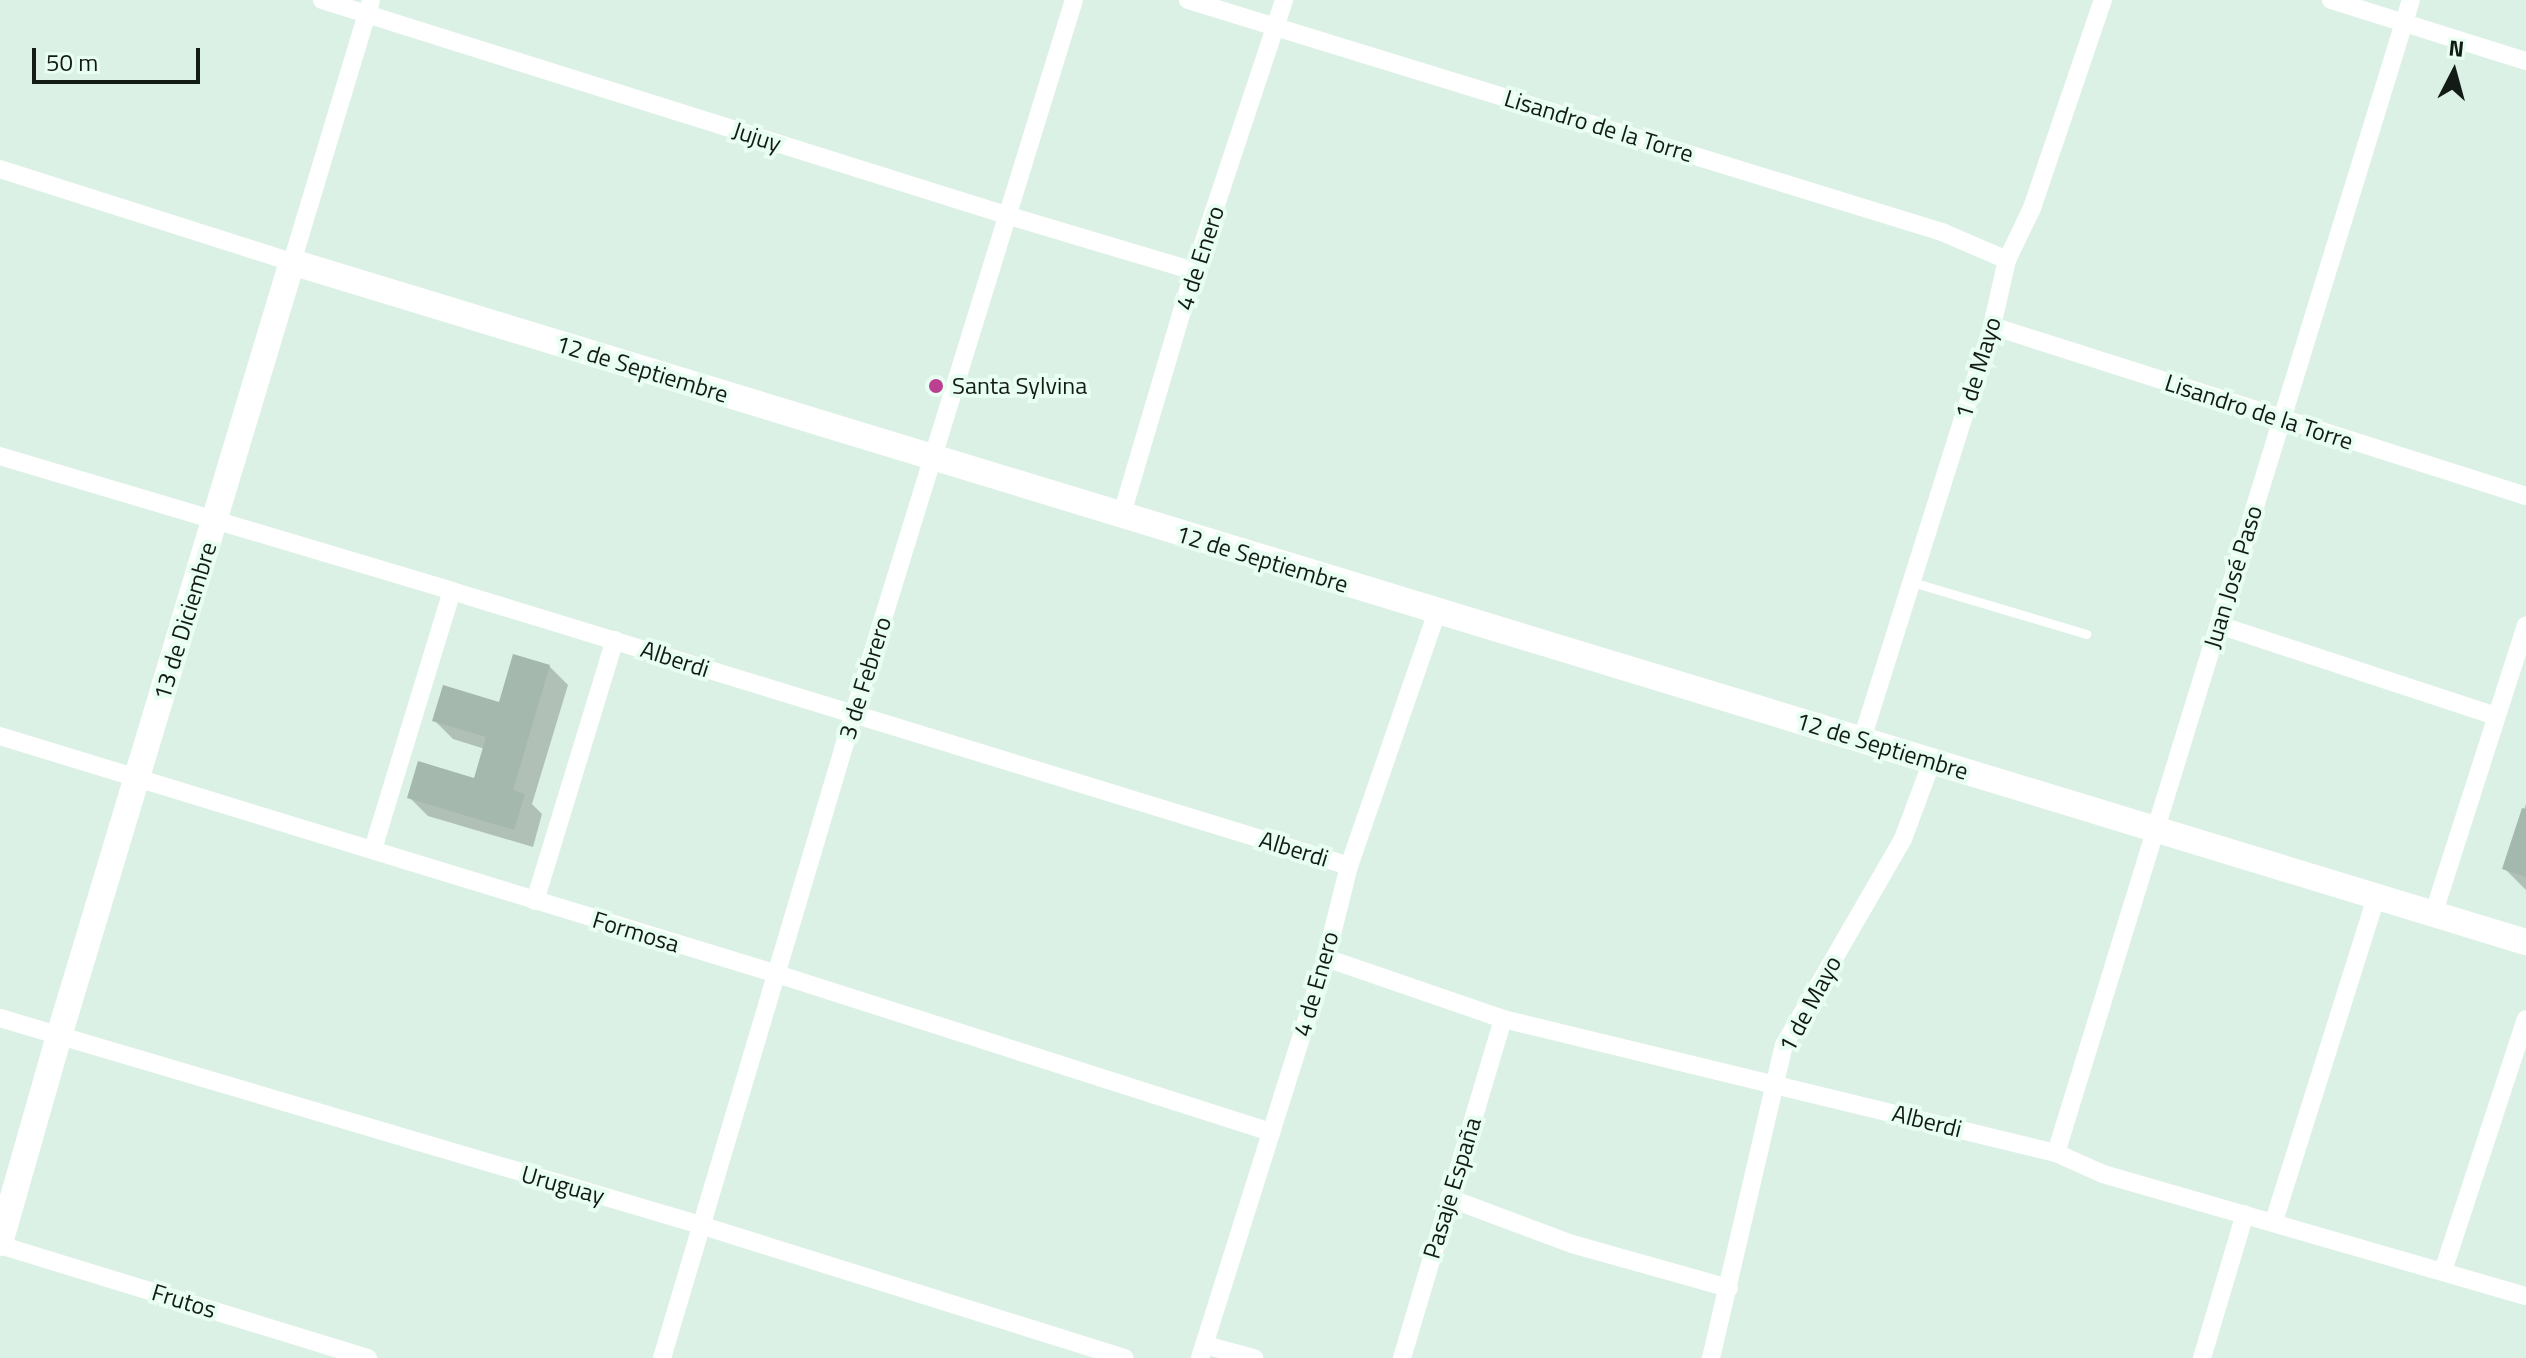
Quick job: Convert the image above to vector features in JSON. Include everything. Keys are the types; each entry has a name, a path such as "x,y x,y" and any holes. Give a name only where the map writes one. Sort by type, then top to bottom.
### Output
{"street":[{"name":"Jujuy","path":"322,0 369,7 1006,215 1194,271"},
{"name":"3 de Febrero","path":"662,1358 853,716 1074,0"},
{"name":"Lisandro de la Torre","path":"1188,0 1942,232 2007,260"},
{"name":"4 de Enero","path":"1121,517 1194,271 1284,0"},
{"name":"1 de Mayo","path":"1862,739 1992,326 2007,260 2032,208 2103,0"},
{"path":"2331,0 2526,61"},
{"name":"Juan José Paso","path":"2056,1153 2411,0"},
{"name":"13 de Diciembre","path":"0,1244 59,1036 369,7"},
{"name":"12 de Septiembre","path":"0,169 1121,517 2526,942"},
{"name":"Lisandro de la Torre","path":"1992,326 2526,496"},
{"name":"Alberdi","path":"0,456 215,523 615,640 853,716 1349,866"},
{"path":"373,849 452,591"},
{"name":"4 de Enero","path":"1202,1351 1326,958 1349,866 1437,612"},
{"path":"2219,625 2495,716"},
{"path":"2433,915 2526,626"},
{"path":"535,901 615,640"},
{"name":"Formosa","path":"0,736 777,974 1271,1132"},
{"name":"1 de Mayo","path":"1711,1358 1774,1084 1792,1028 1903,839 1932,761"},
{"path":"2274,1221 2376,898"},
{"name":"Alberdi","path":"1326,958 1503,1019 2056,1153 2103,1174 2526,1296"},
{"name":"Uruguay","path":"0,1018 700,1225 1125,1358"},
{"name":"Pasaje España","path":"1402,1358 1503,1019"},
{"path":"2443,1271 2526,1019"},
{"path":"1449,1198 1572,1244 1729,1288"},
{"path":"2202,1358 2245,1214"},
{"name":"Frutos","path":"0,1244 368,1358"},
{"path":"1202,1351 1254,1358"}],"lane":[{"path":"1912,582 2086,634"}],"building":[{"path":"513,654 550,665 513,790 525,794 514,830 407,798 418,761 474,778 486,737 432,721 443,685 499,702"},
{"path":"2522,808 2526,809 2526,877 2502,869"}],"place":[{"name":"Santa Sylvina","path":"936,386"}]}
